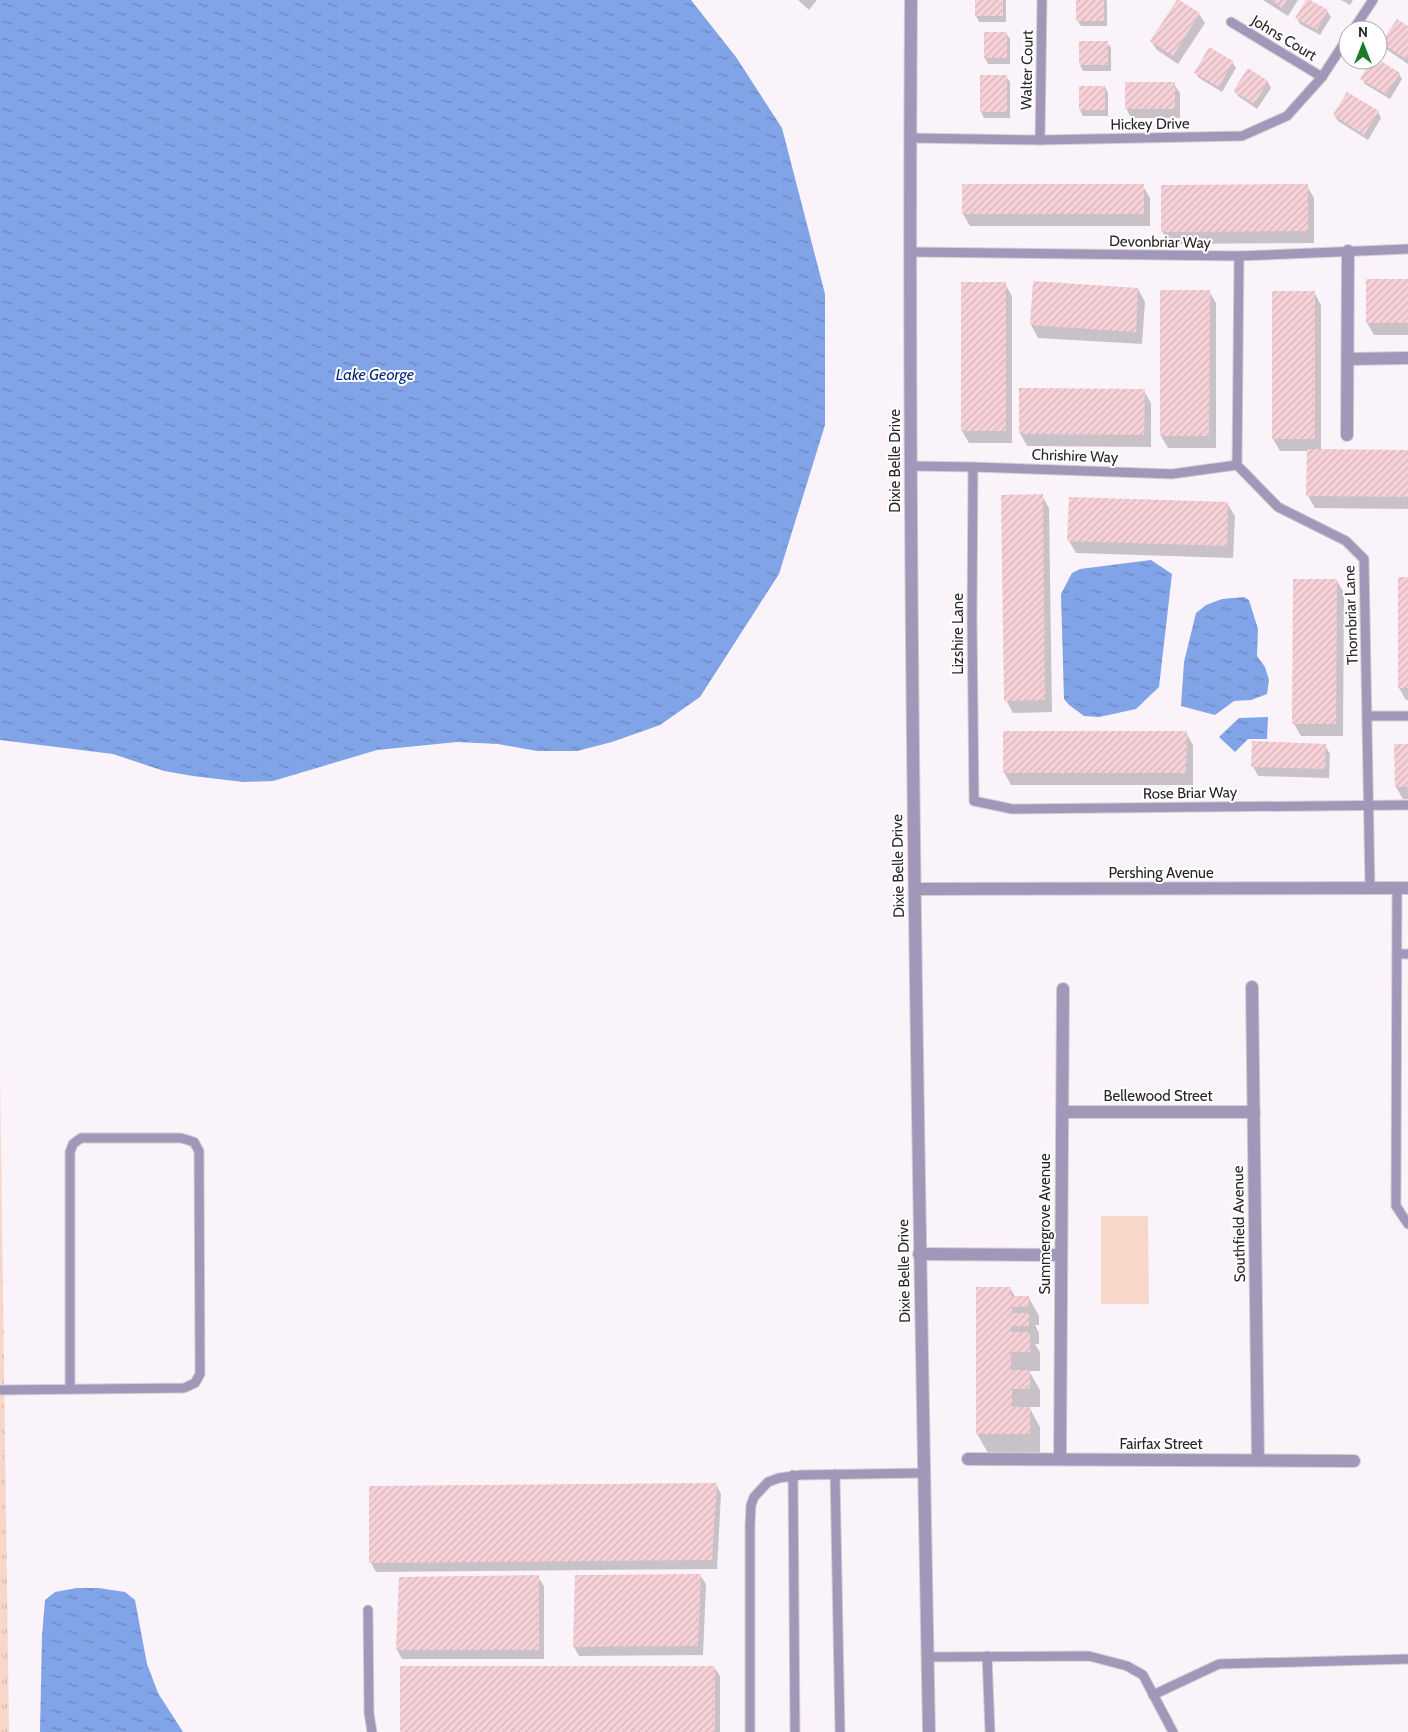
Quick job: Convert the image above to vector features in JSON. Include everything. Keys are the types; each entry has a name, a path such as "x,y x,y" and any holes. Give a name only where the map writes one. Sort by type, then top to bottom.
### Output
{"street":[{"name":"Dixie Belle Drive","path":"911,0 911,466 915,889 919,1254 929,1732"},
{"path":"1347,435 1349,359 1348,251"},
{"path":"1349,359 1408,358"},
{"name":"Pershing Avenue","path":"915,889 1402,888"},
{"name":"Southfield Avenue","path":"1252,987 1258,1460"},
{"name":"Summergrove Avenue","path":"1060,1459 1063,989"},
{"name":"Bellewood Street","path":"1062,1112 1254,1112"},
{"path":"919,1254 1062,1255"},
{"name":"Fairfax Street","path":"968,1459 1354,1460"}],"lane":[{"name":"Walter Court","path":"1040,140 1042,0"},
{"path":"1360,20 1373,0"},
{"name":"Johns Court","path":"1231,22 1322,76"},
{"name":"Hickey Drive","path":"910,138 1040,140 1242,136 1287,116 1322,76 1338,52"},
{"name":"Devonbriar Way","path":"911,252 1239,256 1408,249"},
{"path":"1237,466 1239,256"},
{"name":"Chrishire Way","path":"911,466 1172,474 1237,466"},
{"name":"Thornbriar Lane","path":"1237,466 1278,507 1346,541 1364,559 1370,888"},
{"name":"Lizshire Lane","path":"973,467 974,801"},
{"path":"1367,716 1408,716"},
{"name":"Rose Briar Way","path":"974,801 1012,809 1408,804"},
{"path":"1402,888 1397,954 1396,1206 1408,1224"},
{"path":"1397,954 1408,954"},
{"path":"0,1390 184,1388 195,1383 200,1374 200,1151 194,1142 181,1138 81,1138 73,1144 70,1152 70,1388"},
{"path":"750,1732 750,1526 751,1505 754,1497 768,1482 793,1475 924,1473"},
{"path":"835,1474 840,1732"},
{"path":"793,1475 795,1732"},
{"path":"368,1610 369,1713 372,1732"},
{"path":"987,1656 990,1732"},
{"path":"928,1657 1089,1656 1126,1666 1143,1675 1173,1732"},
{"path":"1154,1695 1219,1664 1408,1659"}],"green space":[{"path":"0,1073 9,1732 0,1732"},
{"path":"1101,1216 1148,1216 1149,1304 1101,1304"}],"water":[{"name":"Lake George","path":"0,0 691,0 736,57 782,128 825,294 825,425 779,574 700,697 660,725 612,742 577,751 537,751 498,744 457,742 377,750 273,781 243,782 193,776 164,771 113,754 0,740"},
{"path":"1151,560 1172,574 1159,687 1136,709 1099,717 1084,716 1064,699 1061,594 1072,573 1080,569"},
{"path":"1244,597 1249,600 1258,629 1257,656 1265,667 1269,680 1267,694 1251,700 1234,701 1215,715 1181,706 1184,662 1196,613 1206,605 1222,599"},
{"path":"1268,717 1267,739 1248,739 1235,752 1219,737 1239,718"},
{"path":"77,1588 98,1588 125,1592 135,1600 147,1664 158,1693 183,1732 40,1732 42,1636 45,1600 55,1592"}],"building":[{"path":"975,0 1003,0 1003,16 975,16"},
{"path":"1076,0 1104,0 1104,21 1076,21"},
{"path":"1177,0 1200,13 1173,56 1150,41"},
{"path":"1271,0 1287,0 1282,8"},
{"path":"1306,0 1310,0 1328,10 1317,30 1295,18"},
{"path":"1397,19 1408,26 1408,56 1406,59 1388,47 1388,32"},
{"path":"984,32 1007,32 1007,58 984,58"},
{"path":"1079,41 1108,41 1108,65 1079,65"},
{"path":"1209,47 1233,61 1219,87 1194,73"},
{"path":"1388,66 1400,73 1386,94 1360,79 1366,70 1388,70"},
{"path":"1248,68 1268,81 1254,104 1233,91"},
{"path":"980,75 1007,75 1007,112 980,112"},
{"path":"1125,82 1175,82 1175,109 1125,109"},
{"path":"1079,86 1105,86 1105,110 1079,110"},
{"path":"1347,92 1379,111 1364,135 1333,115"},
{"path":"962,184 1144,184 1144,214 962,214"},
{"path":"1308,184 1308,231 1161,232 1161,185"},
{"path":"1366,279 1408,279 1408,323 1366,323"},
{"path":"1033,281 1138,288 1136,332 1030,325"},
{"path":"961,282 1006,282 1006,431 961,431"},
{"path":"1160,290 1210,290 1209,436 1160,436"},
{"path":"1272,291 1315,291 1315,439 1272,439"},
{"path":"1019,388 1145,389 1144,435 1019,434"},
{"path":"1307,449 1408,450 1408,497 1306,496"},
{"path":"1043,494 1045,700 1004,701 1001,495"},
{"path":"1069,497 1228,502 1227,546 1067,541"},
{"path":"1398,577 1408,577 1408,688 1398,688"},
{"path":"1293,579 1337,579 1336,724 1292,724"},
{"path":"1003,731 1187,731 1186,773 1003,773"},
{"path":"1252,741 1326,744 1325,769 1251,767"},
{"path":"1394,744 1408,744 1408,787 1395,787"},
{"path":"976,1287 1011,1287 1011,1296 1029,1296 1029,1307 1012,1307 1012,1313 1029,1313 1029,1326 1011,1326 1011,1332 1030,1332 1030,1352 1011,1352 1011,1370 1030,1370 1030,1389 1012,1389 1012,1407 1030,1407 1030,1434 976,1434"},
{"path":"717,1483 712,1560 369,1563 369,1486"},
{"path":"701,1574 698,1646 573,1647 575,1575"},
{"path":"539,1575 539,1650 396,1650 399,1577"},
{"path":"400,1666 715,1666 715,1732 400,1732"}]}
